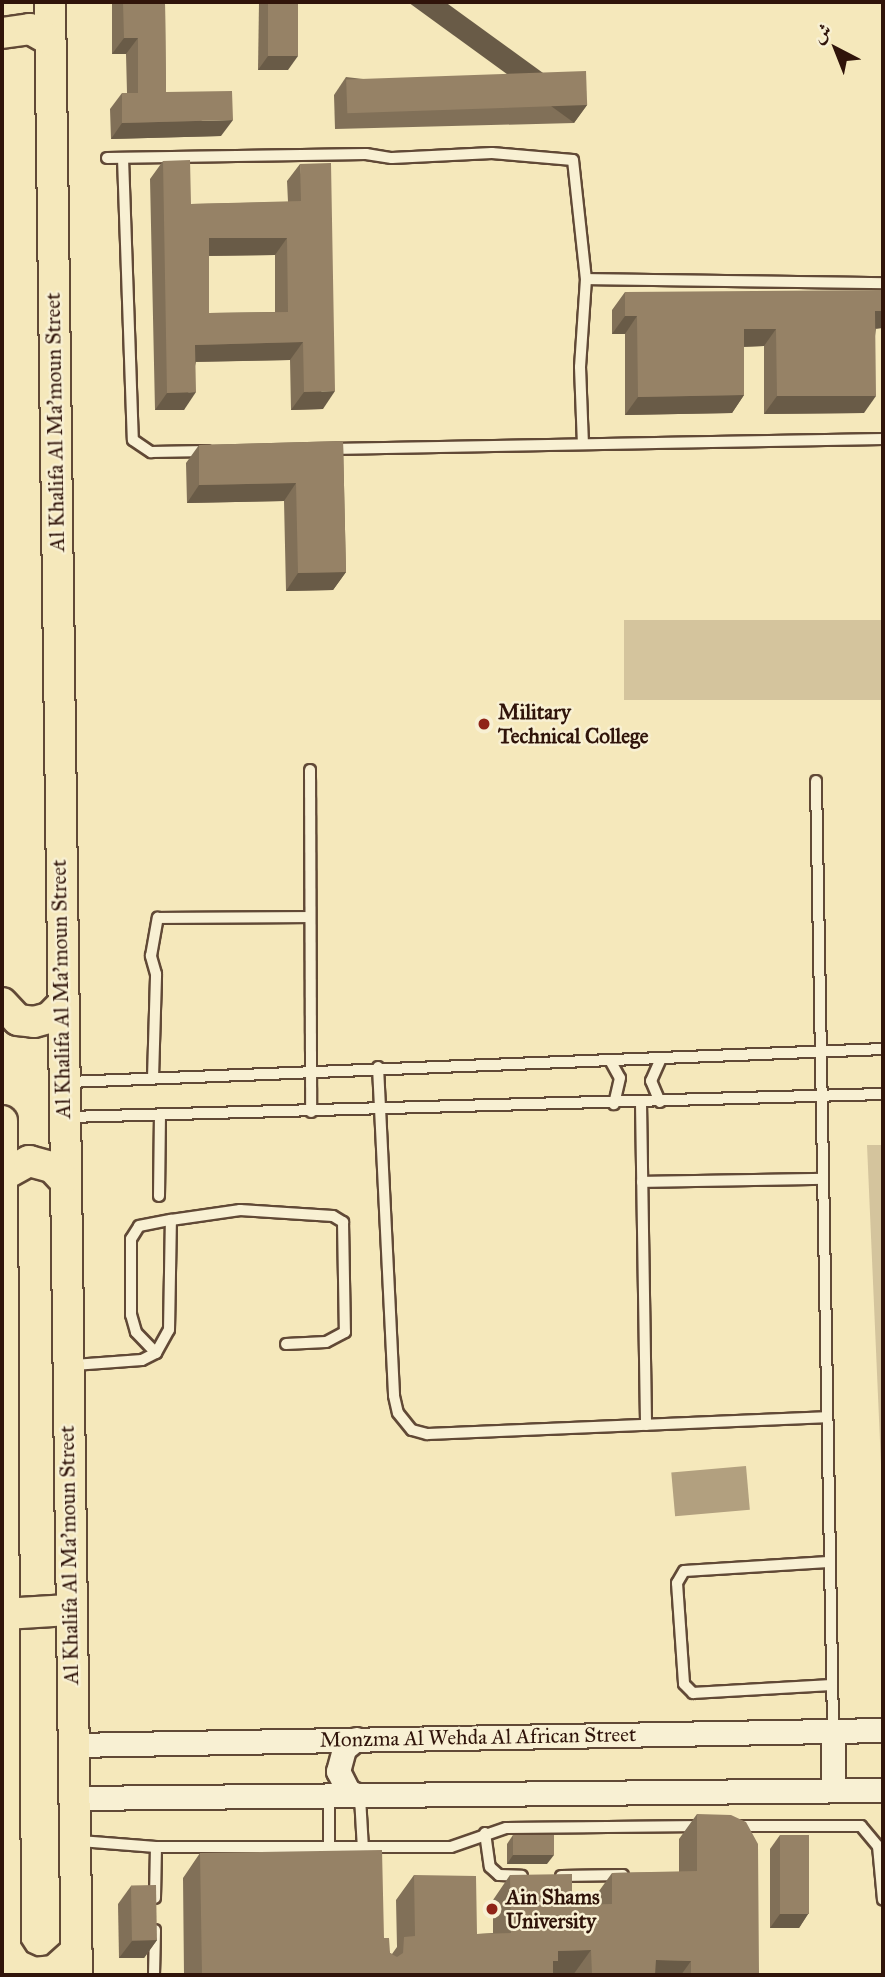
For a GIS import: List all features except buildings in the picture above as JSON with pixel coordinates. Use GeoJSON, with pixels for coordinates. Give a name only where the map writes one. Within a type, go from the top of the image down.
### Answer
{"type":"FeatureCollection","features":[{"type":"Feature","properties":{"kind":"main road","name":"Al Khalifa Al Ma'moun Street"},"geometry":{"type":"LineString","coordinates":[[50,2],[62,1118],[77,1963]]}},
{"type":"Feature","properties":{"kind":"main road"},"geometry":{"type":"LineString","coordinates":[[2,33],[30,29],[50,40]]}},
{"type":"Feature","properties":{"kind":"main road"},"geometry":{"type":"LineString","coordinates":[[2,1003],[18,1020],[34,1023],[50,1018],[61,1006]]}},
{"type":"Feature","properties":{"kind":"main road"},"geometry":{"type":"LineString","coordinates":[[2,1121],[5,1962],[44,1974],[77,1963]]}},
{"type":"Feature","properties":{"kind":"main road"},"geometry":{"type":"LineString","coordinates":[[2,1176],[29,1161],[52,1167],[63,1179]]}},
{"type":"Feature","properties":{"kind":"main road"},"geometry":{"type":"LineString","coordinates":[[4,1614],[71,1610]]}},
{"type":"Feature","properties":{"kind":"street"},"geometry":{"type":"LineString","coordinates":[[833,1730],[833,1790]]}},
{"type":"Feature","properties":{"kind":"street","name":"Monzma Al Wehda Al African Street"},"geometry":{"type":"LineString","coordinates":[[73,1745],[883,1730]]}},
{"type":"Feature","properties":{"kind":"street"},"geometry":{"type":"LineString","coordinates":[[308,1740],[319,1750],[324,1765],[318,1796]]}},
{"type":"Feature","properties":{"kind":"street"},"geometry":{"type":"LineString","coordinates":[[356,1740],[340,1756],[338,1771],[348,1791],[359,1796]]}},
{"type":"Feature","properties":{"kind":"street"},"geometry":{"type":"LineString","coordinates":[[74,1798],[883,1790]]}},
{"type":"Feature","properties":{"kind":"lane"},"geometry":{"type":"LineString","coordinates":[[107,158],[366,154],[392,158],[492,153],[573,160],[586,279],[580,367],[583,444]]}},
{"type":"Feature","properties":{"kind":"lane"},"geometry":{"type":"LineString","coordinates":[[123,158],[133,440],[151,452],[221,451]]}},
{"type":"Feature","properties":{"kind":"lane"},"geometry":{"type":"LineString","coordinates":[[586,279],[883,284]]}},
{"type":"Feature","properties":{"kind":"lane"},"geometry":{"type":"LineString","coordinates":[[318,449],[883,439]]}},
{"type":"Feature","properties":{"kind":"lane"},"geometry":{"type":"LineString","coordinates":[[310,770],[309,1070],[312,1112]]}},
{"type":"Feature","properties":{"kind":"lane"},"geometry":{"type":"LineString","coordinates":[[816,781],[833,1730]]}},
{"type":"Feature","properties":{"kind":"lane"},"geometry":{"type":"LineString","coordinates":[[153,1078],[156,974],[152,956],[158,918],[310,918]]}},
{"type":"Feature","properties":{"kind":"lane"},"geometry":{"type":"LineString","coordinates":[[62,1083],[309,1070],[611,1062],[883,1049]]}},
{"type":"Feature","properties":{"kind":"lane"},"geometry":{"type":"LineString","coordinates":[[660,1102],[651,1081],[661,1059]]}},
{"type":"Feature","properties":{"kind":"lane"},"geometry":{"type":"LineString","coordinates":[[611,1062],[620,1078],[614,1104]]}},
{"type":"Feature","properties":{"kind":"lane"},"geometry":{"type":"LineString","coordinates":[[378,1068],[394,1396],[404,1423],[427,1434],[826,1417]]}},
{"type":"Feature","properties":{"kind":"lane"},"geometry":{"type":"LineString","coordinates":[[62,1118],[614,1104],[883,1094]]}},
{"type":"Feature","properties":{"kind":"lane"},"geometry":{"type":"LineString","coordinates":[[641,1102],[646,1425]]}},
{"type":"Feature","properties":{"kind":"lane"},"geometry":{"type":"LineString","coordinates":[[159,1196],[160,1117]]}},
{"type":"Feature","properties":{"kind":"lane"},"geometry":{"type":"LineString","coordinates":[[642,1182],[822,1179]]}},
{"type":"Feature","properties":{"kind":"lane"},"geometry":{"type":"LineString","coordinates":[[156,1353],[136,1332],[131,1315],[131,1240],[139,1226],[240,1210],[333,1216],[343,1222],[345,1332],[326,1342],[286,1344]]}},
{"type":"Feature","properties":{"kind":"lane"},"geometry":{"type":"LineString","coordinates":[[66,1366],[142,1360],[156,1353],[169,1330],[171,1220]]}},
{"type":"Feature","properties":{"kind":"lane"},"geometry":{"type":"LineString","coordinates":[[828,1562],[684,1571],[677,1583],[684,1684],[693,1693],[831,1685]]}},
{"type":"Feature","properties":{"kind":"lane"},"geometry":{"type":"LineString","coordinates":[[318,1796],[329,1849]]}},
{"type":"Feature","properties":{"kind":"lane"},"geometry":{"type":"LineString","coordinates":[[359,1796],[363,1849]]}},
{"type":"Feature","properties":{"kind":"lane"},"geometry":{"type":"LineString","coordinates":[[750,1825],[750,1839]]}},
{"type":"Feature","properties":{"kind":"lane"},"geometry":{"type":"LineString","coordinates":[[74,1841],[156,1847],[455,1847],[485,1833],[506,1828],[709,1826]]}},
{"type":"Feature","properties":{"kind":"lane"},"geometry":{"type":"LineString","coordinates":[[723,1826],[860,1826],[878,1846],[883,1900]]}},
{"type":"Feature","properties":{"kind":"lane"},"geometry":{"type":"LineString","coordinates":[[485,1833],[488,1862],[494,1872],[531,1876]]}},
{"type":"Feature","properties":{"kind":"lane"},"geometry":{"type":"LineString","coordinates":[[154,1975],[156,1847]]}},
{"type":"Feature","properties":{"kind":"lane"},"geometry":{"type":"LineString","coordinates":[[378,1848],[378,1861]]}},
{"type":"Feature","properties":{"kind":"lane"},"geometry":{"type":"LineString","coordinates":[[545,1876],[637,1874]]}},
{"type":"Feature","properties":{"kind":"shaded area"},"geometry":{"type":"Polygon","coordinates":[[[624,620],[883,620],[883,700],[624,700],[624,620]]]}},
{"type":"Feature","properties":{"kind":"shaded area"},"geometry":{"type":"Polygon","coordinates":[[[867,1145],[883,1145],[883,1510],[867,1145]]]}},
{"type":"Feature","properties":{"kind":"shaded area"},"geometry":{"type":"Polygon","coordinates":[[[746,1466],[750,1510],[675,1516],[671,1473],[746,1466]]]}},
{"type":"Feature","properties":{"kind":"place","name":"Military Technical College"},"geometry":{"type":"Point","coordinates":[484,724]}},
{"type":"Feature","properties":{"kind":"place","name":"Ain Shams University"},"geometry":{"type":"Point","coordinates":[492,1909]}}]}
